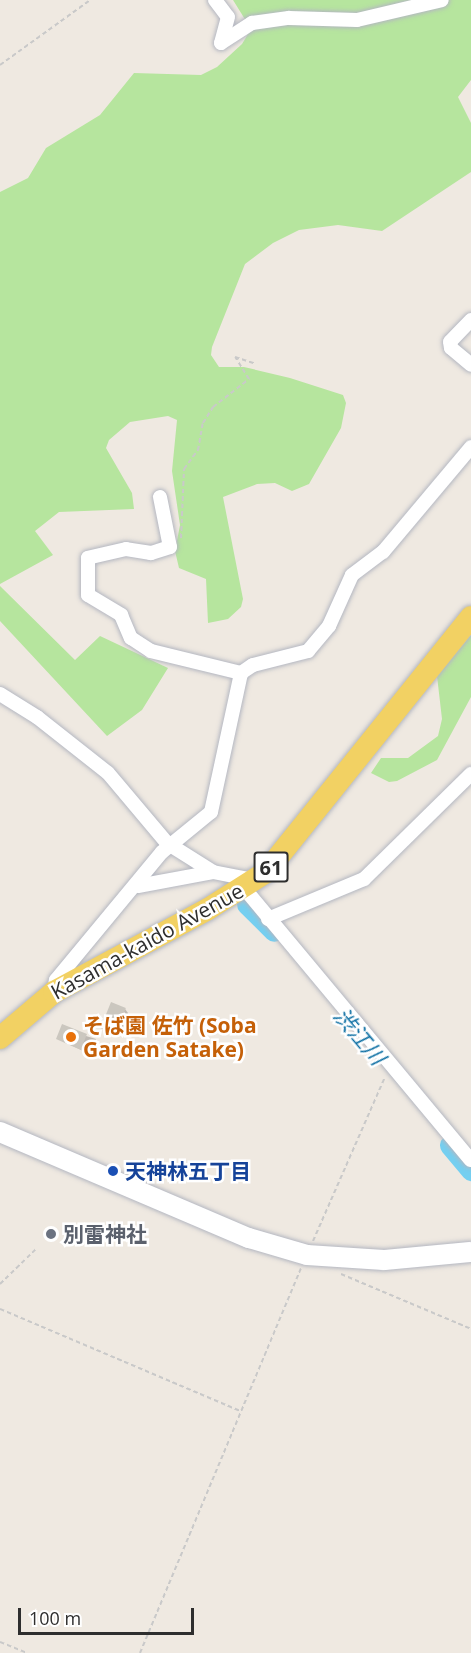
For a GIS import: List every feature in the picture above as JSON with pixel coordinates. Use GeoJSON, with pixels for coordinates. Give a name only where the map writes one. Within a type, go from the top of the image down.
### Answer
{"type":"FeatureCollection","features":[{"type":"Feature","properties":{"kind":"main road","name":"Kasama-kaido Avenue"},"geometry":{"type":"LineString","coordinates":[[0,1038],[54,992],[250,884],[299,836],[471,617]]}},
{"type":"Feature","properties":{"kind":"street"},"geometry":{"type":"LineString","coordinates":[[215,0],[228,17],[221,44],[252,23],[289,18],[357,20],[441,0]]}},
{"type":"Feature","properties":{"kind":"street"},"geometry":{"type":"LineString","coordinates":[[471,320],[450,342],[450,348],[471,365]]}},
{"type":"Feature","properties":{"kind":"street"},"geometry":{"type":"LineString","coordinates":[[160,497],[172,545],[160,552],[132,548],[88,558],[88,595],[121,615],[131,638],[151,651],[240,673],[253,665],[308,651],[329,626],[352,575],[383,552],[471,447]]}},
{"type":"Feature","properties":{"kind":"street"},"geometry":{"type":"LineString","coordinates":[[54,992],[56,980],[138,886],[162,852],[212,812],[240,673]]}},
{"type":"Feature","properties":{"kind":"street"},"geometry":{"type":"LineString","coordinates":[[0,694],[37,717],[108,773],[150,825],[172,846],[213,872],[250,884],[268,919],[471,1160]]}},
{"type":"Feature","properties":{"kind":"street"},"geometry":{"type":"LineString","coordinates":[[268,919],[357,884],[471,774]]}},
{"type":"Feature","properties":{"kind":"street"},"geometry":{"type":"LineString","coordinates":[[138,886],[213,872]]}},
{"type":"Feature","properties":{"kind":"street"},"geometry":{"type":"LineString","coordinates":[[0,1132],[249,1238],[307,1255],[384,1260],[471,1252]]}},
{"type":"Feature","properties":{"kind":"path"},"geometry":{"type":"LineString","coordinates":[[0,65],[90,0]]}},
{"type":"Feature","properties":{"kind":"path"},"geometry":{"type":"LineString","coordinates":[[172,545],[183,532],[184,469],[198,450],[203,423],[213,407],[249,379],[235,357],[254,363]]}},
{"type":"Feature","properties":{"kind":"path"},"geometry":{"type":"LineString","coordinates":[[140,1653],[240,1411],[384,1079]]}},
{"type":"Feature","properties":{"kind":"path"},"geometry":{"type":"LineString","coordinates":[[0,1284],[36,1249]]}},
{"type":"Feature","properties":{"kind":"path"},"geometry":{"type":"LineString","coordinates":[[333,1258],[333,1266],[341,1274],[470,1328]]}},
{"type":"Feature","properties":{"kind":"path"},"geometry":{"type":"LineString","coordinates":[[0,1309],[240,1411]]}},
{"type":"Feature","properties":{"kind":"path"},"geometry":{"type":"LineString","coordinates":[[0,1642],[27,1653]]}},
{"type":"Feature","properties":{"kind":"green space"},"geometry":{"type":"Polygon","coordinates":[[[233,0],[471,0],[471,80],[458,97],[471,123],[471,172],[382,231],[338,225],[299,230],[273,243],[245,264],[212,347],[211,355],[219,367],[244,367],[290,378],[343,395],[346,403],[341,428],[309,484],[292,491],[275,483],[257,484],[223,497],[243,599],[241,607],[228,619],[208,623],[206,579],[179,568],[175,551],[180,525],[172,471],[177,420],[168,416],[130,422],[109,440],[106,448],[132,493],[134,509],[59,512],[35,531],[53,555],[0,584],[0,192],[28,178],[46,148],[100,115],[134,73],[201,75],[217,67],[242,44],[251,29],[233,0]]]}},
{"type":"Feature","properties":{"kind":"green space"},"geometry":{"type":"Polygon","coordinates":[[[0,586],[75,660],[100,636],[168,668],[142,710],[107,736],[0,621],[0,586]]]}},
{"type":"Feature","properties":{"kind":"green space"},"geometry":{"type":"Polygon","coordinates":[[[471,635],[471,697],[437,760],[397,781],[389,782],[371,773],[381,758],[408,758],[438,736],[442,719],[437,676],[471,635]]]}},
{"type":"Feature","properties":{"kind":"building"},"geometry":{"type":"Polygon","coordinates":[[[111,1002],[126,1008],[115,1034],[101,1028],[111,1002]]]}},
{"type":"Feature","properties":{"kind":"building","name":"そば園 佐竹 (Soba Garden Satake)"},"geometry":{"type":"Polygon","coordinates":[[[62,1024],[87,1034],[83,1044],[93,1047],[90,1054],[56,1039],[62,1024]]]}},
{"type":"Feature","properties":{"kind":"waterway","name":"渋江川"},"geometry":{"type":"LineString","coordinates":[[247,904],[274,931]]}},
{"type":"Feature","properties":{"kind":"waterway","name":"渋江川"},"geometry":{"type":"LineString","coordinates":[[450,1145],[471,1170]]}},
{"type":"Feature","properties":{"kind":"place","name":"そば園 佐竹 (Soba Garden Satake)"},"geometry":{"type":"Point","coordinates":[71,1037]}},
{"type":"Feature","properties":{"kind":"place","name":"天神林五丁目"},"geometry":{"type":"Point","coordinates":[113,1171]}},
{"type":"Feature","properties":{"kind":"place","name":"別雷神社"},"geometry":{"type":"Point","coordinates":[51,1234]}}]}
